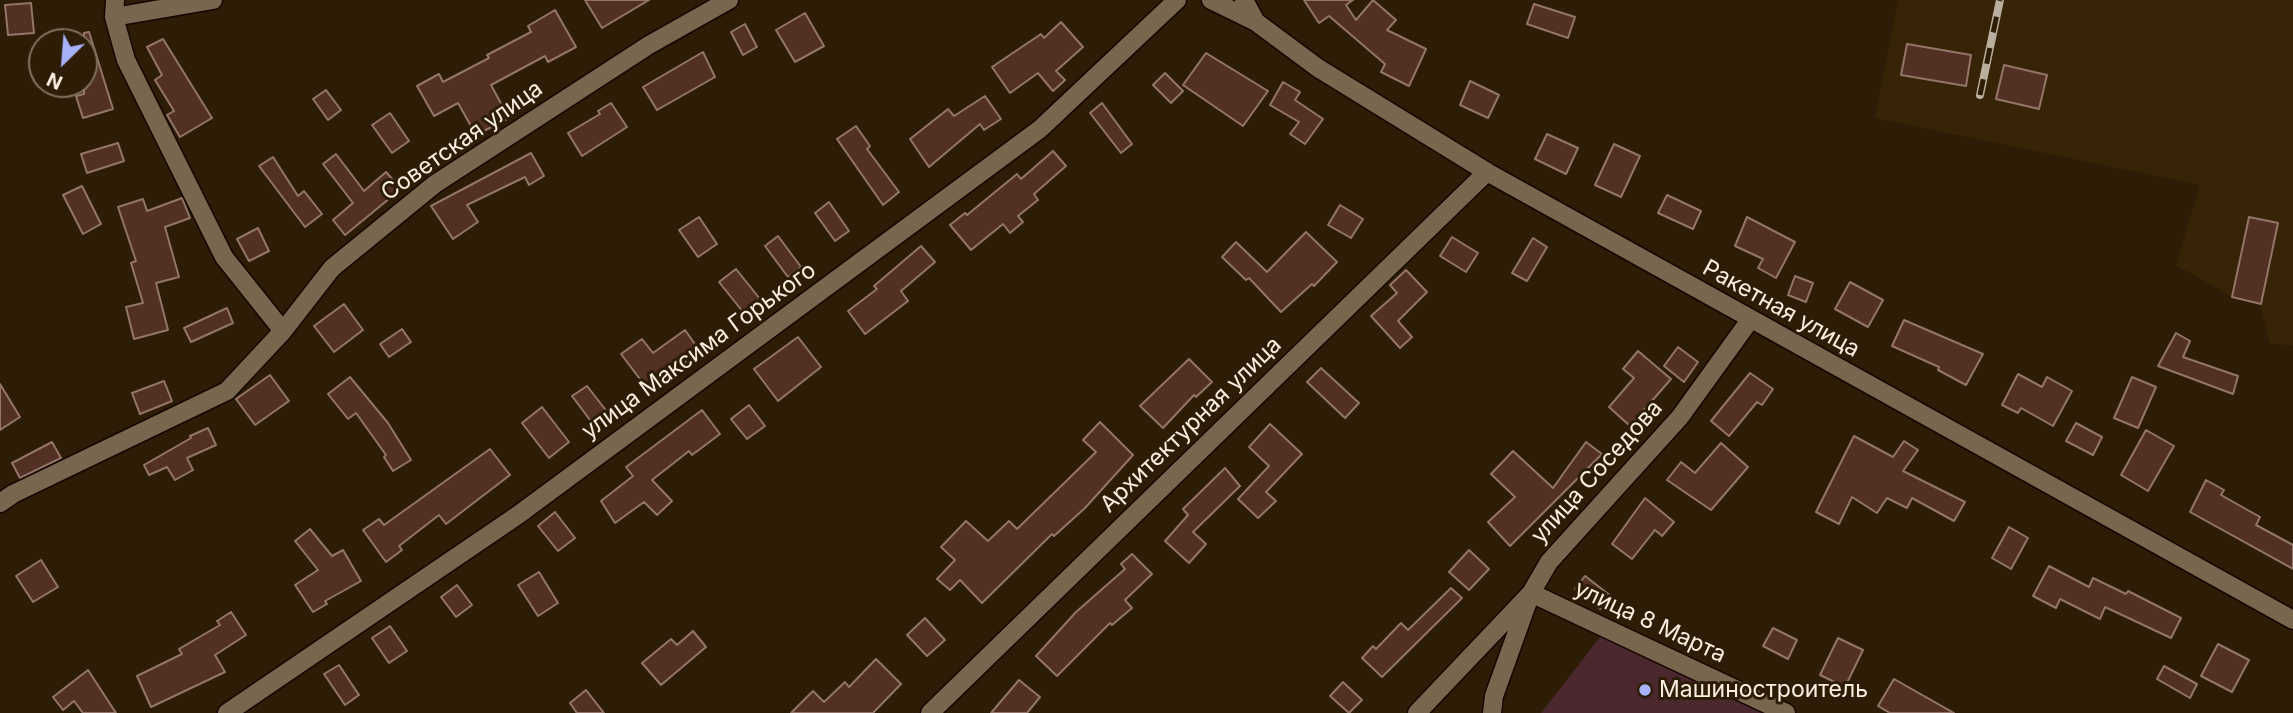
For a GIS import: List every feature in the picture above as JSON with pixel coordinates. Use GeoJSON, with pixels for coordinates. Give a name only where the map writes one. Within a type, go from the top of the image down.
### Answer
{"type":"FeatureCollection","features":[{"type":"Feature","properties":{"kind":"street"},"geometry":{"type":"LineString","coordinates":[[213,0],[114,8],[126,60],[223,257],[283,331]]}},
{"type":"Feature","properties":{"kind":"street","name":"Советская улица"},"geometry":{"type":"LineString","coordinates":[[0,503],[13,494],[228,391],[283,331],[332,268],[435,184],[649,45],[729,0]]}},
{"type":"Feature","properties":{"kind":"street","name":"улица Максима Горького"},"geometry":{"type":"LineString","coordinates":[[227,713],[518,515],[1040,129],[1177,0]]}},
{"type":"Feature","properties":{"kind":"street","name":"Ракетная улица"},"geometry":{"type":"LineString","coordinates":[[1211,0],[1256,22],[1318,68],[1487,172],[2293,620]]}},
{"type":"Feature","properties":{"kind":"street","name":"Ракетная улица"},"geometry":{"type":"LineString","coordinates":[[1244,0],[1256,22]]}},
{"type":"Feature","properties":{"kind":"street","name":"Архитектурная улица"},"geometry":{"type":"LineString","coordinates":[[930,713],[1487,172]]}},
{"type":"Feature","properties":{"kind":"street","name":"улица Соседова"},"geometry":{"type":"LineString","coordinates":[[1417,713],[1531,593],[1549,562],[1680,417],[1750,320]]}},
{"type":"Feature","properties":{"kind":"street"},"geometry":{"type":"LineString","coordinates":[[1492,713],[1494,695],[1531,593]]}},
{"type":"Feature","properties":{"kind":"street","name":"улица 8 Марта"},"geometry":{"type":"LineString","coordinates":[[1531,593],[1786,713]]}},
{"type":"Feature","properties":{"kind":"shaded area"},"geometry":{"type":"Polygon","coordinates":[[[1898,0],[2293,0],[2293,346],[2270,343],[2260,304],[2232,297],[2176,265],[2200,185],[1875,118],[1898,0]]]}},
{"type":"Feature","properties":{"kind":"shaded area","name":"Машиностроитель"},"geometry":{"type":"Polygon","coordinates":[[[1601,636],[1664,667],[1681,664],[1777,713],[1541,713],[1601,636]]]}},
{"type":"Feature","properties":{"kind":"building"},"geometry":{"type":"Polygon","coordinates":[[[585,0],[649,0],[602,28],[585,0]]]}},
{"type":"Feature","properties":{"kind":"building"},"geometry":{"type":"Polygon","coordinates":[[[1304,0],[1353,0],[1346,5],[1356,20],[1373,0],[1396,20],[1387,30],[1426,49],[1409,86],[1381,72],[1385,64],[1329,16],[1319,23],[1304,0]]]}},
{"type":"Feature","properties":{"kind":"building"},"geometry":{"type":"Polygon","coordinates":[[[31,3],[34,28],[28,28],[28,33],[8,35],[5,5],[31,3]]]}},
{"type":"Feature","properties":{"kind":"building"},"geometry":{"type":"Polygon","coordinates":[[[1534,4],[1575,17],[1568,38],[1527,24],[1534,4]]]}},
{"type":"Feature","properties":{"kind":"building"},"geometry":{"type":"Polygon","coordinates":[[[555,10],[576,47],[548,62],[545,56],[491,85],[509,118],[476,135],[458,103],[434,116],[417,86],[439,74],[443,82],[489,58],[487,55],[531,32],[528,26],[555,10]]]}},
{"type":"Feature","properties":{"kind":"building"},"geometry":{"type":"Polygon","coordinates":[[[805,13],[824,46],[795,62],[776,30],[805,13]]]}},
{"type":"Feature","properties":{"kind":"building"},"geometry":{"type":"Polygon","coordinates":[[[1061,22],[1083,47],[1056,71],[1065,80],[1053,91],[1038,73],[1010,93],[992,67],[1041,34],[1044,38],[1061,22]]]}},
{"type":"Feature","properties":{"kind":"building"},"geometry":{"type":"Polygon","coordinates":[[[745,24],[757,47],[743,55],[731,32],[745,24]]]}},
{"type":"Feature","properties":{"kind":"building"},"geometry":{"type":"Polygon","coordinates":[[[163,39],[212,118],[180,137],[167,115],[174,111],[155,80],[162,75],[147,47],[163,39]]]}},
{"type":"Feature","properties":{"kind":"building"},"geometry":{"type":"Polygon","coordinates":[[[1907,44],[1971,55],[1966,86],[1901,75],[1907,44]]]}},
{"type":"Feature","properties":{"kind":"building"},"geometry":{"type":"Polygon","coordinates":[[[703,52],[715,77],[657,110],[643,87],[703,52]]]}},
{"type":"Feature","properties":{"kind":"building"},"geometry":{"type":"Polygon","coordinates":[[[1206,53],[1268,91],[1243,126],[1183,85],[1206,53]]]}},
{"type":"Feature","properties":{"kind":"building"},"geometry":{"type":"Polygon","coordinates":[[[98,61],[113,109],[83,118],[77,98],[98,98],[98,61]]]}},
{"type":"Feature","properties":{"kind":"building"},"geometry":{"type":"Polygon","coordinates":[[[2004,65],[2047,75],[2039,109],[1996,99],[2004,65]]]}},
{"type":"Feature","properties":{"kind":"building"},"geometry":{"type":"Polygon","coordinates":[[[1165,73],[1183,91],[1171,103],[1153,85],[1165,73]]]}},
{"type":"Feature","properties":{"kind":"building"},"geometry":{"type":"Polygon","coordinates":[[[1470,81],[1499,95],[1488,118],[1460,105],[1470,81]]]}},
{"type":"Feature","properties":{"kind":"building"},"geometry":{"type":"Polygon","coordinates":[[[1283,82],[1300,92],[1295,100],[1323,119],[1305,144],[1290,134],[1299,122],[1270,105],[1283,82]]]}},
{"type":"Feature","properties":{"kind":"building"},"geometry":{"type":"Polygon","coordinates":[[[326,90],[341,110],[328,120],[313,99],[326,90]]]}},
{"type":"Feature","properties":{"kind":"building"},"geometry":{"type":"Polygon","coordinates":[[[985,96],[1001,119],[984,130],[980,124],[929,167],[910,139],[948,109],[954,116],[985,96]]]}},
{"type":"Feature","properties":{"kind":"building"},"geometry":{"type":"Polygon","coordinates":[[[611,103],[627,127],[582,156],[568,133],[600,114],[598,111],[611,103]]]}},
{"type":"Feature","properties":{"kind":"building"},"geometry":{"type":"Polygon","coordinates":[[[1102,103],[1132,144],[1121,153],[1090,113],[1102,103]]]}},
{"type":"Feature","properties":{"kind":"building"},"geometry":{"type":"Polygon","coordinates":[[[390,113],[409,141],[392,153],[372,125],[390,113]]]}},
{"type":"Feature","properties":{"kind":"building"},"geometry":{"type":"Polygon","coordinates":[[[856,126],[870,146],[867,149],[899,192],[883,205],[837,139],[856,126]]]}},
{"type":"Feature","properties":{"kind":"building"},"geometry":{"type":"Polygon","coordinates":[[[1547,134],[1578,148],[1566,174],[1535,159],[1547,134]]]}},
{"type":"Feature","properties":{"kind":"building"},"geometry":{"type":"Polygon","coordinates":[[[118,143],[124,161],[87,173],[81,154],[118,143]]]}},
{"type":"Feature","properties":{"kind":"building"},"geometry":{"type":"Polygon","coordinates":[[[1614,144],[1640,156],[1621,197],[1595,185],[1614,144]]]}},
{"type":"Feature","properties":{"kind":"building"},"geometry":{"type":"Polygon","coordinates":[[[1053,151],[1066,166],[1034,194],[1038,200],[1018,216],[1023,222],[1010,233],[1003,224],[971,250],[950,225],[965,213],[967,215],[1017,174],[1021,179],[1053,151]]]}},
{"type":"Feature","properties":{"kind":"building"},"geometry":{"type":"Polygon","coordinates":[[[531,153],[544,176],[529,185],[525,177],[467,205],[478,222],[453,239],[431,206],[531,153]]]}},
{"type":"Feature","properties":{"kind":"building"},"geometry":{"type":"Polygon","coordinates":[[[336,154],[364,191],[386,172],[401,189],[345,235],[333,220],[353,203],[323,164],[336,154]]]}},
{"type":"Feature","properties":{"kind":"building"},"geometry":{"type":"Polygon","coordinates":[[[273,157],[298,196],[304,191],[322,214],[305,227],[259,166],[273,157]]]}},
{"type":"Feature","properties":{"kind":"building"},"geometry":{"type":"Polygon","coordinates":[[[82,186],[101,224],[83,234],[63,195],[82,186]]]}},
{"type":"Feature","properties":{"kind":"building"},"geometry":{"type":"Polygon","coordinates":[[[1667,195],[1701,211],[1693,229],[1658,213],[1667,195]]]}},
{"type":"Feature","properties":{"kind":"building"},"geometry":{"type":"Polygon","coordinates":[[[182,198],[190,218],[165,227],[179,277],[156,283],[168,330],[134,339],[126,307],[143,303],[131,263],[136,261],[118,207],[143,199],[147,211],[182,198]]]}},
{"type":"Feature","properties":{"kind":"building"},"geometry":{"type":"Polygon","coordinates":[[[829,202],[849,231],[835,241],[815,213],[829,202]]]}},
{"type":"Feature","properties":{"kind":"building"},"geometry":{"type":"Polygon","coordinates":[[[1340,205],[1363,219],[1351,238],[1328,225],[1340,205]]]}},
{"type":"Feature","properties":{"kind":"building"},"geometry":{"type":"Polygon","coordinates":[[[699,217],[717,244],[698,257],[679,230],[699,217]]]}},
{"type":"Feature","properties":{"kind":"building"},"geometry":{"type":"Polygon","coordinates":[[[1747,217],[1795,242],[1776,278],[1758,268],[1763,259],[1735,246],[1747,217]]]}},
{"type":"Feature","properties":{"kind":"building"},"geometry":{"type":"Polygon","coordinates":[[[2249,217],[2278,223],[2261,304],[2232,297],[2249,217]]]}},
{"type":"Feature","properties":{"kind":"building"},"geometry":{"type":"Polygon","coordinates":[[[258,228],[269,251],[249,261],[237,239],[258,228]]]}},
{"type":"Feature","properties":{"kind":"building"},"geometry":{"type":"Polygon","coordinates":[[[1306,232],[1337,262],[1314,286],[1312,284],[1281,312],[1249,278],[1246,280],[1222,257],[1236,242],[1267,272],[1306,232]]]}},
{"type":"Feature","properties":{"kind":"building"},"geometry":{"type":"Polygon","coordinates":[[[778,236],[801,267],[788,277],[765,246],[778,236]]]}},
{"type":"Feature","properties":{"kind":"building"},"geometry":{"type":"Polygon","coordinates":[[[1452,237],[1478,253],[1466,272],[1440,256],[1452,237]]]}},
{"type":"Feature","properties":{"kind":"building"},"geometry":{"type":"Polygon","coordinates":[[[1533,238],[1547,247],[1527,281],[1512,273],[1533,238]]]}},
{"type":"Feature","properties":{"kind":"building"},"geometry":{"type":"Polygon","coordinates":[[[921,246],[935,262],[901,291],[908,301],[865,334],[848,311],[877,289],[874,286],[921,246]]]}},
{"type":"Feature","properties":{"kind":"building"},"geometry":{"type":"Polygon","coordinates":[[[736,269],[760,299],[743,312],[719,282],[736,269]]]}},
{"type":"Feature","properties":{"kind":"building"},"geometry":{"type":"Polygon","coordinates":[[[1406,270],[1427,292],[1398,321],[1412,337],[1400,348],[1371,316],[1397,293],[1390,285],[1406,270]]]}},
{"type":"Feature","properties":{"kind":"building"},"geometry":{"type":"Polygon","coordinates":[[[1795,276],[1813,283],[1806,302],[1788,295],[1795,276]]]}},
{"type":"Feature","properties":{"kind":"building"},"geometry":{"type":"Polygon","coordinates":[[[1850,282],[1883,300],[1868,327],[1835,309],[1850,282]]]}},
{"type":"Feature","properties":{"kind":"building"},"geometry":{"type":"Polygon","coordinates":[[[344,304],[363,330],[334,352],[314,326],[344,304]]]}},
{"type":"Feature","properties":{"kind":"building"},"geometry":{"type":"Polygon","coordinates":[[[227,308],[233,323],[191,342],[184,328],[227,308]]]}},
{"type":"Feature","properties":{"kind":"building"},"geometry":{"type":"Polygon","coordinates":[[[1904,320],[1983,354],[1966,385],[1938,370],[1939,367],[1892,346],[1904,320]]]}},
{"type":"Feature","properties":{"kind":"building"},"geometry":{"type":"Polygon","coordinates":[[[402,329],[411,342],[389,357],[380,344],[402,329]]]}},
{"type":"Feature","properties":{"kind":"building"},"geometry":{"type":"Polygon","coordinates":[[[685,330],[700,351],[679,367],[676,363],[646,387],[621,354],[642,339],[653,353],[685,330]]]}},
{"type":"Feature","properties":{"kind":"building"},"geometry":{"type":"Polygon","coordinates":[[[2176,333],[2190,341],[2183,357],[2238,376],[2233,394],[2158,366],[2176,333]]]}},
{"type":"Feature","properties":{"kind":"building"},"geometry":{"type":"Polygon","coordinates":[[[798,337],[821,367],[778,401],[754,369],[798,337]]]}},
{"type":"Feature","properties":{"kind":"building"},"geometry":{"type":"Polygon","coordinates":[[[1678,347],[1698,362],[1684,382],[1664,366],[1678,347]]]}},
{"type":"Feature","properties":{"kind":"building"},"geometry":{"type":"Polygon","coordinates":[[[1638,351],[1671,379],[1630,426],[1609,407],[1634,378],[1623,369],[1638,351]]]}},
{"type":"Feature","properties":{"kind":"building"},"geometry":{"type":"Polygon","coordinates":[[[1189,359],[1212,382],[1196,397],[1194,395],[1163,428],[1140,406],[1189,359]]]}},
{"type":"Feature","properties":{"kind":"building"},"geometry":{"type":"Polygon","coordinates":[[[1321,368],[1359,403],[1345,418],[1307,382],[1321,368]]]}},
{"type":"Feature","properties":{"kind":"building"},"geometry":{"type":"Polygon","coordinates":[[[1750,373],[1773,389],[1762,405],[1757,402],[1729,436],[1711,421],[1750,373]]]}},
{"type":"Feature","properties":{"kind":"building"},"geometry":{"type":"Polygon","coordinates":[[[2018,374],[2042,387],[2047,377],[2072,391],[2053,426],[2021,408],[2018,413],[2002,405],[2018,374]]]}},
{"type":"Feature","properties":{"kind":"building"},"geometry":{"type":"Polygon","coordinates":[[[270,375],[289,401],[255,425],[236,399],[270,375]]]}},
{"type":"Feature","properties":{"kind":"building"},"geometry":{"type":"Polygon","coordinates":[[[350,377],[388,423],[411,460],[393,471],[384,457],[386,455],[356,413],[348,419],[328,394],[350,377]]]}},
{"type":"Feature","properties":{"kind":"building"},"geometry":{"type":"Polygon","coordinates":[[[2132,377],[2156,387],[2138,428],[2114,418],[2132,377]]]}},
{"type":"Feature","properties":{"kind":"building"},"geometry":{"type":"Polygon","coordinates":[[[164,381],[172,401],[140,414],[132,393],[164,381]]]}},
{"type":"Feature","properties":{"kind":"building"},"geometry":{"type":"Polygon","coordinates":[[[0,384],[20,417],[0,430],[0,384]]]}},
{"type":"Feature","properties":{"kind":"building"},"geometry":{"type":"Polygon","coordinates":[[[587,386],[608,413],[593,424],[572,396],[587,386]]]}},
{"type":"Feature","properties":{"kind":"building"},"geometry":{"type":"Polygon","coordinates":[[[749,405],[765,426],[747,439],[731,419],[749,405]]]}},
{"type":"Feature","properties":{"kind":"building"},"geometry":{"type":"Polygon","coordinates":[[[542,407],[569,442],[549,458],[522,423],[542,407]]]}},
{"type":"Feature","properties":{"kind":"building"},"geometry":{"type":"Polygon","coordinates":[[[702,410],[720,434],[692,455],[689,451],[652,480],[672,501],[657,515],[644,502],[615,523],[601,501],[633,476],[626,467],[702,410]]]}},
{"type":"Feature","properties":{"kind":"building"},"geometry":{"type":"Polygon","coordinates":[[[1100,422],[1133,455],[1085,508],[1054,536],[1052,534],[982,603],[960,580],[950,590],[937,579],[955,560],[941,547],[966,521],[988,541],[1009,521],[1017,529],[1096,452],[1083,440],[1100,422]]]}},
{"type":"Feature","properties":{"kind":"building"},"geometry":{"type":"Polygon","coordinates":[[[2076,423],[2102,437],[2093,455],[2066,441],[2076,423]]]}},
{"type":"Feature","properties":{"kind":"building"},"geometry":{"type":"Polygon","coordinates":[[[1270,424],[1302,454],[1266,492],[1276,501],[1258,518],[1238,499],[1269,466],[1249,447],[1270,424]]]}},
{"type":"Feature","properties":{"kind":"building"},"geometry":{"type":"Polygon","coordinates":[[[208,428],[216,445],[187,458],[193,470],[175,480],[167,467],[149,475],[144,465],[208,428]]]}},
{"type":"Feature","properties":{"kind":"building"},"geometry":{"type":"Polygon","coordinates":[[[2146,430],[2174,446],[2148,491],[2121,475],[2146,430]]]}},
{"type":"Feature","properties":{"kind":"building"},"geometry":{"type":"Polygon","coordinates":[[[1854,436],[1893,457],[1904,441],[1918,450],[1903,471],[1965,502],[1954,521],[1912,498],[1907,508],[1887,498],[1877,513],[1852,497],[1839,524],[1816,512],[1854,436]]]}},
{"type":"Feature","properties":{"kind":"building"},"geometry":{"type":"Polygon","coordinates":[[[52,442],[61,458],[20,478],[12,463],[52,442]]]}},
{"type":"Feature","properties":{"kind":"building"},"geometry":{"type":"Polygon","coordinates":[[[1586,442],[1602,454],[1510,546],[1488,522],[1515,497],[1491,474],[1513,451],[1553,488],[1586,442]]]}},
{"type":"Feature","properties":{"kind":"building"},"geometry":{"type":"Polygon","coordinates":[[[1721,443],[1748,467],[1711,510],[1667,480],[1681,462],[1695,473],[1721,443]]]}},
{"type":"Feature","properties":{"kind":"building"},"geometry":{"type":"Polygon","coordinates":[[[490,449],[510,475],[446,524],[439,515],[399,546],[402,550],[386,562],[363,530],[379,519],[384,525],[490,449]]]}},
{"type":"Feature","properties":{"kind":"building"},"geometry":{"type":"Polygon","coordinates":[[[1225,468],[1240,486],[1193,532],[1206,544],[1189,563],[1165,541],[1188,515],[1183,509],[1225,468]]]}},
{"type":"Feature","properties":{"kind":"building"},"geometry":{"type":"Polygon","coordinates":[[[2206,480],[2224,490],[2221,495],[2260,517],[2256,525],[2293,545],[2293,569],[2190,512],[2206,480]]]}},
{"type":"Feature","properties":{"kind":"building"},"geometry":{"type":"Polygon","coordinates":[[[1645,498],[1674,522],[1662,536],[1655,530],[1632,559],[1612,544],[1645,498]]]}},
{"type":"Feature","properties":{"kind":"building"},"geometry":{"type":"Polygon","coordinates":[[[555,512],[575,538],[558,551],[538,526],[555,512]]]}},
{"type":"Feature","properties":{"kind":"building"},"geometry":{"type":"Polygon","coordinates":[[[2009,527],[2028,538],[2011,569],[1992,558],[2009,527]]]}},
{"type":"Feature","properties":{"kind":"building"},"geometry":{"type":"Polygon","coordinates":[[[310,529],[332,556],[343,550],[361,581],[325,601],[327,604],[313,612],[295,585],[318,570],[295,541],[310,529]]]}},
{"type":"Feature","properties":{"kind":"building"},"geometry":{"type":"Polygon","coordinates":[[[1469,550],[1489,569],[1469,590],[1449,572],[1469,550]]]}},
{"type":"Feature","properties":{"kind":"building"},"geometry":{"type":"Polygon","coordinates":[[[1132,554],[1152,574],[1125,600],[1132,608],[1112,625],[1110,623],[1057,676],[1036,656],[1076,612],[1125,569],[1121,564],[1132,554]]]}},
{"type":"Feature","properties":{"kind":"building"},"geometry":{"type":"Polygon","coordinates":[[[41,560],[58,587],[33,602],[16,576],[41,560]]]}},
{"type":"Feature","properties":{"kind":"building"},"geometry":{"type":"Polygon","coordinates":[[[2049,566],[2089,587],[2093,578],[2126,594],[2128,591],[2181,618],[2171,638],[2105,607],[2100,619],[2060,599],[2056,608],[2033,596],[2049,566]]]}},
{"type":"Feature","properties":{"kind":"building"},"geometry":{"type":"Polygon","coordinates":[[[539,572],[558,603],[538,616],[518,585],[539,572]]]}},
{"type":"Feature","properties":{"kind":"building"},"geometry":{"type":"Polygon","coordinates":[[[1585,576],[1611,596],[1600,609],[1575,589],[1585,576]]]}},
{"type":"Feature","properties":{"kind":"building"},"geometry":{"type":"Polygon","coordinates":[[[457,585],[472,605],[456,617],[441,597],[457,585]]]}},
{"type":"Feature","properties":{"kind":"building"},"geometry":{"type":"Polygon","coordinates":[[[1451,588],[1462,598],[1382,677],[1362,658],[1373,646],[1376,649],[1401,623],[1408,630],[1451,588]]]}},
{"type":"Feature","properties":{"kind":"building"},"geometry":{"type":"Polygon","coordinates":[[[231,612],[246,635],[215,655],[225,672],[151,707],[137,676],[182,654],[179,649],[220,625],[217,621],[231,612]]]}},
{"type":"Feature","properties":{"kind":"building"},"geometry":{"type":"Polygon","coordinates":[[[925,618],[945,640],[927,656],[907,635],[925,618]]]}},
{"type":"Feature","properties":{"kind":"building"},"geometry":{"type":"Polygon","coordinates":[[[390,626],[407,651],[389,663],[372,638],[390,626]]]}},
{"type":"Feature","properties":{"kind":"building"},"geometry":{"type":"Polygon","coordinates":[[[1773,628],[1797,640],[1788,659],[1763,646],[1773,628]]]}},
{"type":"Feature","properties":{"kind":"building"},"geometry":{"type":"Polygon","coordinates":[[[693,631],[706,647],[661,685],[642,663],[671,639],[677,645],[693,631]]]}},
{"type":"Feature","properties":{"kind":"building"},"geometry":{"type":"Polygon","coordinates":[[[1838,638],[1863,650],[1845,687],[1820,675],[1838,638]]]}},
{"type":"Feature","properties":{"kind":"building"},"geometry":{"type":"Polygon","coordinates":[[[2218,644],[2249,660],[2232,692],[2201,676],[2218,644]]]}},
{"type":"Feature","properties":{"kind":"building"},"geometry":{"type":"Polygon","coordinates":[[[876,659],[901,684],[873,713],[791,713],[813,691],[824,702],[845,682],[849,687],[876,659]]]}},
{"type":"Feature","properties":{"kind":"building"},"geometry":{"type":"Polygon","coordinates":[[[339,665],[359,695],[345,705],[324,674],[339,665]]]}},
{"type":"Feature","properties":{"kind":"building"},"geometry":{"type":"Polygon","coordinates":[[[2164,666],[2197,684],[2190,698],[2157,679],[2164,666]]]}},
{"type":"Feature","properties":{"kind":"building"},"geometry":{"type":"Polygon","coordinates":[[[88,670],[116,713],[83,713],[74,701],[63,710],[53,697],[88,670]]]}},
{"type":"Feature","properties":{"kind":"building"},"geometry":{"type":"Polygon","coordinates":[[[1894,679],[1954,713],[1890,713],[1878,706],[1894,679]]]}},
{"type":"Feature","properties":{"kind":"building"},"geometry":{"type":"Polygon","coordinates":[[[1019,680],[1040,697],[1027,713],[991,713],[1019,680]]]}},
{"type":"Feature","properties":{"kind":"building"},"geometry":{"type":"Polygon","coordinates":[[[1343,682],[1362,700],[1349,713],[1330,696],[1343,682]]]}},
{"type":"Feature","properties":{"kind":"building"},"geometry":{"type":"Polygon","coordinates":[[[586,690],[604,713],[577,713],[570,703],[586,690]]]}},
{"type":"Feature","properties":{"kind":"railway"},"geometry":{"type":"LineString","coordinates":[[1980,95],[2000,0]]}},
{"type":"Feature","properties":{"kind":"place","name":"Машиностроитель"},"geometry":{"type":"Point","coordinates":[1645,690]}}]}
